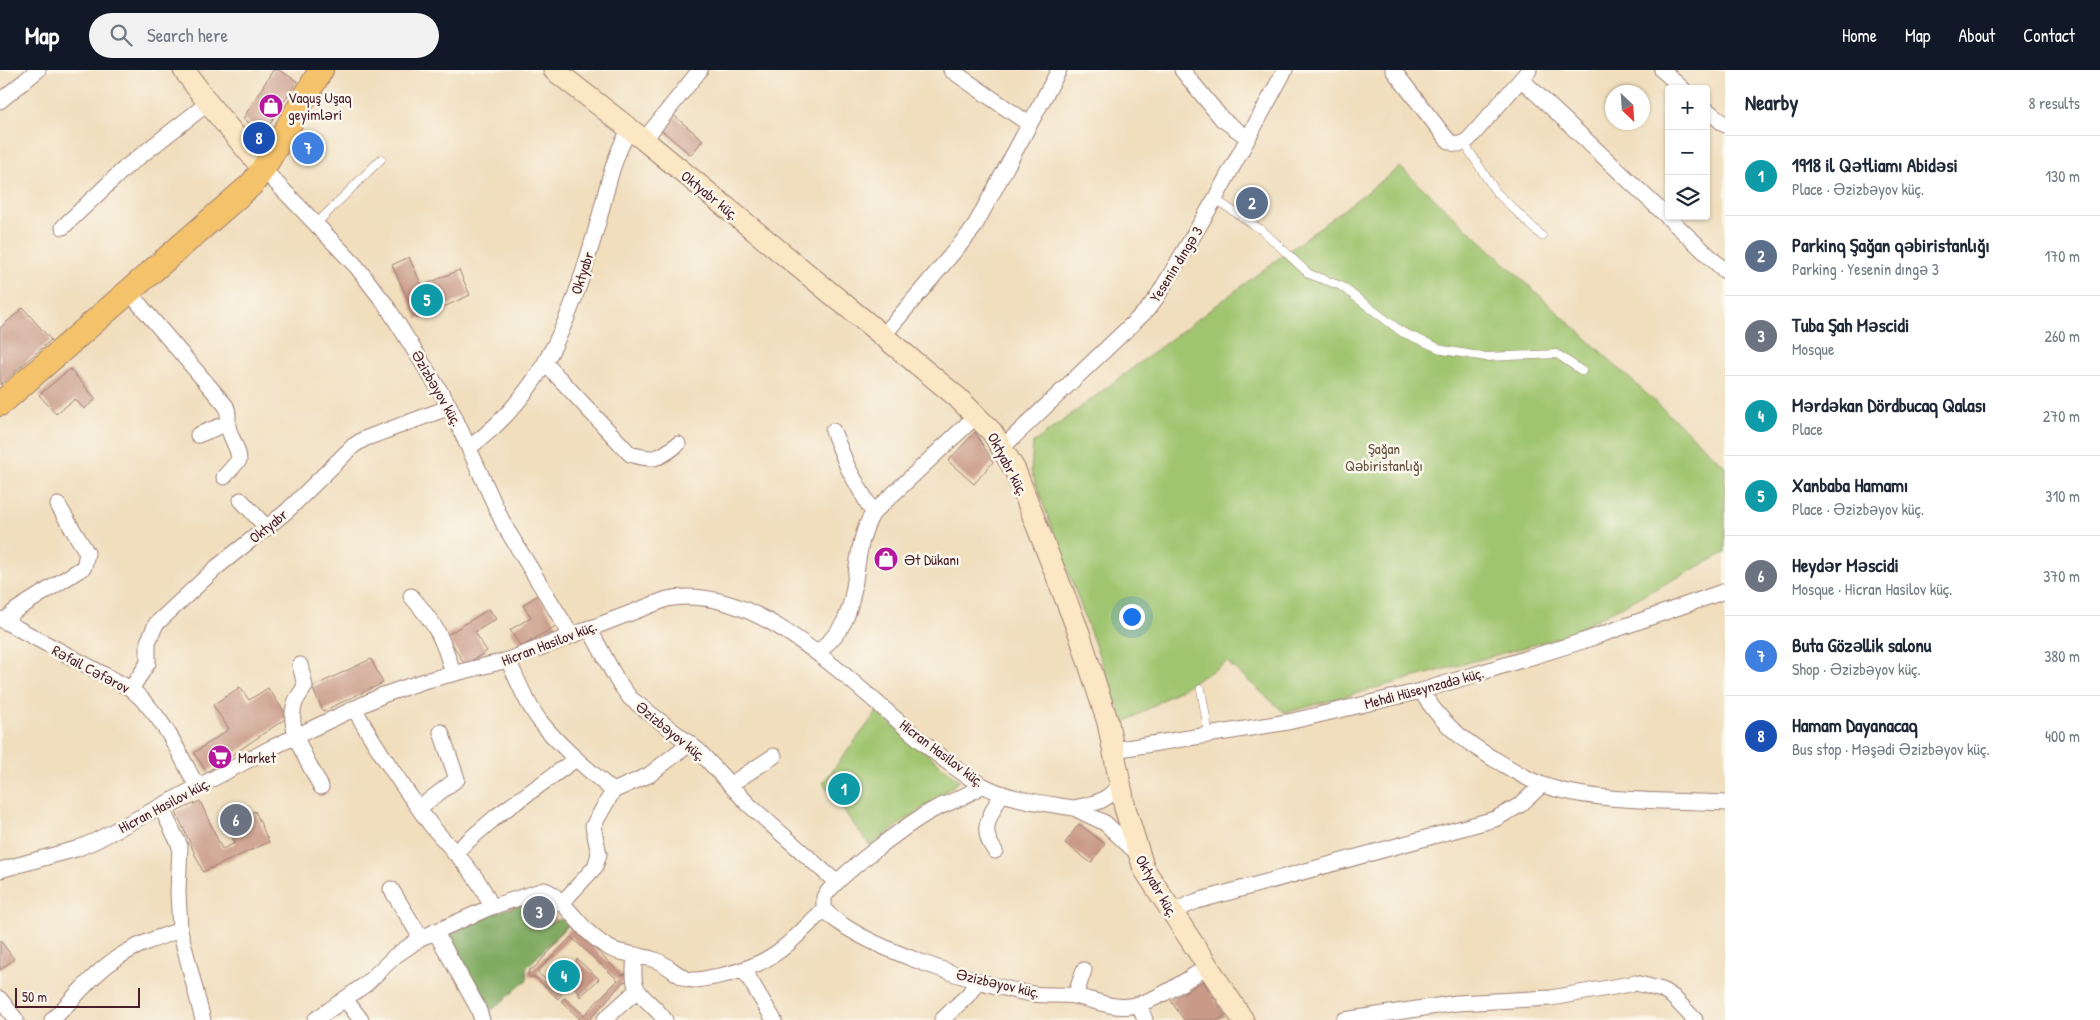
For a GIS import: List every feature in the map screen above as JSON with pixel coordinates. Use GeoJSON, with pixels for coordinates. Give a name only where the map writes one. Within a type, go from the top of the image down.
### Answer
{"type":"FeatureCollection","features":[{"type":"Feature","properties":{"kind":"main road"},"geometry":{"type":"LineString","coordinates":[[0,404],[244,191],[264,169],[321,70]]}},
{"type":"Feature","properties":{"kind":"street"},"geometry":{"type":"LineString","coordinates":[[0,101],[38,70]]}},
{"type":"Feature","properties":{"kind":"street"},"geometry":{"type":"LineString","coordinates":[[184,70],[208,104],[264,169]]}},
{"type":"Feature","properties":{"kind":"street","name":"Oktyabr küç."},"geometry":{"type":"LineString","coordinates":[[554,70],[637,135],[883,336],[976,415],[1003,447],[1030,507],[1079,632],[1096,684],[1114,750],[1125,808],[1138,854],[1152,884],[1243,1020]]}},
{"type":"Feature","properties":{"kind":"street","name":"Oktyabr"},"geometry":{"type":"LineString","coordinates":[[470,448],[506,416],[531,388],[546,364],[567,318],[581,280],[618,151],[637,135],[700,70]]}},
{"type":"Feature","properties":{"kind":"street"},"geometry":{"type":"LineString","coordinates":[[951,70],[1029,124]]}},
{"type":"Feature","properties":{"kind":"street"},"geometry":{"type":"LineString","coordinates":[[883,336],[973,228],[988,204],[1059,70]]}},
{"type":"Feature","properties":{"kind":"street"},"geometry":{"type":"LineString","coordinates":[[1182,70],[1222,119],[1248,138]]}},
{"type":"Feature","properties":{"kind":"street","name":"Yesenin dıngə 3"},"geometry":{"type":"LineString","coordinates":[[1003,447],[1147,310],[1165,284],[1215,199],[1286,70]]}},
{"type":"Feature","properties":{"kind":"street"},"geometry":{"type":"LineString","coordinates":[[1393,70],[1446,138],[1453,144],[1464,143],[1524,75],[1725,271]]}},
{"type":"Feature","properties":{"kind":"street"},"geometry":{"type":"LineString","coordinates":[[1662,70],[1679,85]]}},
{"type":"Feature","properties":{"kind":"street"},"geometry":{"type":"LineString","coordinates":[[63,227],[125,168],[208,104]]}},
{"type":"Feature","properties":{"kind":"street"},"geometry":{"type":"LineString","coordinates":[[1710,112],[1725,125]]}},
{"type":"Feature","properties":{"kind":"street","name":"Əzizbəyov küç."},"geometry":{"type":"LineString","coordinates":[[264,169],[374,287],[450,407],[504,525],[572,635]]}},
{"type":"Feature","properties":{"kind":"street"},"geometry":{"type":"LineString","coordinates":[[128,292],[226,406],[230,417],[228,422],[230,434],[239,452],[239,460],[224,477]]}},
{"type":"Feature","properties":{"kind":"street"},"geometry":{"type":"LineString","coordinates":[[546,364],[630,454],[649,460],[656,459],[678,444]]}},
{"type":"Feature","properties":{"kind":"street","name":"Oktyabr"},"geometry":{"type":"LineString","coordinates":[[131,690],[148,662],[148,642],[156,624],[217,567],[287,511],[353,446],[372,436],[450,407]]}},
{"type":"Feature","properties":{"kind":"street"},"geometry":{"type":"LineString","coordinates":[[818,653],[845,621],[861,541],[867,523],[873,513],[976,415]]}},
{"type":"Feature","properties":{"kind":"street"},"geometry":{"type":"LineString","coordinates":[[198,434],[228,422]]}},
{"type":"Feature","properties":{"kind":"street"},"geometry":{"type":"LineString","coordinates":[[833,431],[848,468],[873,513]]}},
{"type":"Feature","properties":{"kind":"street"},"geometry":{"type":"LineString","coordinates":[[241,500],[266,528]]}},
{"type":"Feature","properties":{"kind":"street"},"geometry":{"type":"LineString","coordinates":[[2,620],[77,574],[88,561],[82,541],[58,505]]}},
{"type":"Feature","properties":{"kind":"street","name":"Mehdi Hüseynzadə küç."},"geometry":{"type":"LineString","coordinates":[[1114,750],[1209,736],[1306,718],[1421,691],[1583,641],[1725,591]]}},
{"type":"Feature","properties":{"kind":"street"},"geometry":{"type":"LineString","coordinates":[[411,596],[435,624],[446,649],[452,674]]}},
{"type":"Feature","properties":{"kind":"street","name":"Hicran Hasilov küç."},"geometry":{"type":"LineString","coordinates":[[0,870],[76,849],[297,736],[354,708],[404,687],[508,660],[667,599],[690,596],[727,604],[760,617],[818,653],[939,755],[982,785],[1001,794],[1074,808]]}},
{"type":"Feature","properties":{"kind":"street","name":"Rəfail Cəfərov"},"geometry":{"type":"LineString","coordinates":[[2,620],[131,690],[164,723],[197,787]]}},
{"type":"Feature","properties":{"kind":"street","name":"Əzizbəyov küç."},"geometry":{"type":"LineString","coordinates":[[589,628],[620,684],[630,698],[690,743],[748,804],[836,882]]}},
{"type":"Feature","properties":{"kind":"street"},"geometry":{"type":"LineString","coordinates":[[508,660],[522,690],[540,720],[576,759],[613,791]]}},
{"type":"Feature","properties":{"kind":"street"},"geometry":{"type":"LineString","coordinates":[[300,665],[305,686],[295,702],[293,713],[297,736],[321,787]]}},
{"type":"Feature","properties":{"kind":"street"},"geometry":{"type":"LineString","coordinates":[[1421,691],[1444,724],[1480,750],[1542,785],[1565,792],[1598,796],[1725,803]]}},
{"type":"Feature","properties":{"kind":"street"},"geometry":{"type":"LineString","coordinates":[[354,708],[419,808],[480,885],[491,907]]}},
{"type":"Feature","properties":{"kind":"street"},"geometry":{"type":"LineString","coordinates":[[419,808],[456,779],[441,732]]}},
{"type":"Feature","properties":{"kind":"street"},"geometry":{"type":"LineString","coordinates":[[562,904],[595,867],[598,860],[593,826],[595,819],[613,791],[650,774],[690,743]]}},
{"type":"Feature","properties":{"kind":"street"},"geometry":{"type":"LineString","coordinates":[[730,784],[774,756]]}},
{"type":"Feature","properties":{"kind":"street"},"geometry":{"type":"LineString","coordinates":[[454,853],[498,815],[576,759]]}},
{"type":"Feature","properties":{"kind":"street"},"geometry":{"type":"LineString","coordinates":[[1074,808],[1106,799],[1111,796],[1120,782]]}},
{"type":"Feature","properties":{"kind":"street"},"geometry":{"type":"LineString","coordinates":[[315,1020],[374,977],[402,950],[421,938],[491,907],[544,890],[552,892],[607,948],[656,960],[690,980],[744,970],[763,962],[781,951],[824,909],[824,897],[836,882],[922,816],[945,804],[965,798],[982,785]]}},
{"type":"Feature","properties":{"kind":"street"},"geometry":{"type":"LineString","coordinates":[[1171,912],[1197,901],[1495,819],[1520,805],[1542,785]]}},
{"type":"Feature","properties":{"kind":"street"},"geometry":{"type":"LineString","coordinates":[[995,851],[988,842],[985,831],[1001,794]]}},
{"type":"Feature","properties":{"kind":"street"},"geometry":{"type":"LineString","coordinates":[[161,806],[180,846],[178,892],[180,930],[203,1020]]}},
{"type":"Feature","properties":{"kind":"street"},"geometry":{"type":"LineString","coordinates":[[1074,808],[1105,823],[1138,854]]}},
{"type":"Feature","properties":{"kind":"street"},"geometry":{"type":"LineString","coordinates":[[1105,823],[1118,818],[1125,808]]}},
{"type":"Feature","properties":{"kind":"street"},"geometry":{"type":"LineString","coordinates":[[391,889],[421,938]]}},
{"type":"Feature","properties":{"kind":"street","name":"Əzizbəyov küç."},"geometry":{"type":"LineString","coordinates":[[824,909],[834,920],[868,940],[941,969],[978,981],[1032,994],[1075,996],[1119,1006],[1139,1004],[1154,998],[1208,967]]}},
{"type":"Feature","properties":{"kind":"street"},"geometry":{"type":"LineString","coordinates":[[52,1020],[106,966],[120,956],[138,946],[180,930]]}},
{"type":"Feature","properties":{"kind":"street"},"geometry":{"type":"LineString","coordinates":[[435,931],[478,1008],[482,1020]]}},
{"type":"Feature","properties":{"kind":"street"},"geometry":{"type":"LineString","coordinates":[[635,956],[633,974],[636,991],[654,1006],[665,1020]]}},
{"type":"Feature","properties":{"kind":"street"},"geometry":{"type":"LineString","coordinates":[[744,970],[774,1020]]}},
{"type":"Feature","properties":{"kind":"street"},"geometry":{"type":"LineString","coordinates":[[1075,996],[1084,970]]}},
{"type":"Feature","properties":{"kind":"street"},"geometry":{"type":"LineString","coordinates":[[942,1020],[968,995],[978,981]]}},
{"type":"Feature","properties":{"kind":"street"},"geometry":{"type":"LineString","coordinates":[[1344,1020],[1457,1003],[1551,998],[1616,985],[1636,983],[1648,984],[1662,990],[1673,997],[1696,1020]]}},
{"type":"Feature","properties":{"kind":"street"},"geometry":{"type":"LineString","coordinates":[[604,1020],[636,991]]}},
{"type":"Feature","properties":{"kind":"street"},"geometry":{"type":"LineString","coordinates":[[345,998],[361,1020]]}},
{"type":"Feature","properties":{"kind":"street"},"geometry":{"type":"LineString","coordinates":[[0,999],[16,1020]]}},
{"type":"Feature","properties":{"kind":"street"},"geometry":{"type":"LineString","coordinates":[[1139,1004],[1145,1020]]}},
{"type":"Feature","properties":{"kind":"lane"},"geometry":{"type":"LineString","coordinates":[[1464,143],[1496,192],[1542,236]]}},
{"type":"Feature","properties":{"kind":"lane"},"geometry":{"type":"LineString","coordinates":[[316,224],[381,159]]}},
{"type":"Feature","properties":{"kind":"lane"},"geometry":{"type":"LineString","coordinates":[[1215,199],[1263,231],[1309,274],[1341,286],[1402,332],[1443,350],[1486,357],[1557,354],[1582,371]]}},
{"type":"Feature","properties":{"kind":"lane"},"geometry":{"type":"LineString","coordinates":[[1201,689],[1209,736]]}},
{"type":"Feature","properties":{"kind":"green space","name":"Şağan Qəbiristanlığı"},"geometry":{"type":"Polygon","coordinates":[[[1400,167],[1725,466],[1725,553],[1562,637],[1285,713],[1227,662],[1124,723],[1031,471],[1033,443],[1400,167]]]}},
{"type":"Feature","properties":{"kind":"green space"},"geometry":{"type":"Polygon","coordinates":[[[877,712],[960,781],[870,846],[823,783],[877,712]]]}},
{"type":"Feature","properties":{"kind":"green space"},"geometry":{"type":"Polygon","coordinates":[[[522,904],[530,929],[562,919],[568,925],[527,967],[528,979],[492,1010],[482,1003],[444,936],[493,914],[522,904]]]}},
{"type":"Feature","properties":{"kind":"building"},"geometry":{"type":"Polygon","coordinates":[[[273,70],[279,70],[297,81],[265,132],[243,119],[273,70]]]}},
{"type":"Feature","properties":{"kind":"building"},"geometry":{"type":"Polygon","coordinates":[[[672,114],[703,140],[691,155],[660,129],[672,114]]]}},
{"type":"Feature","properties":{"kind":"building"},"geometry":{"type":"Polygon","coordinates":[[[409,257],[422,286],[459,270],[470,295],[417,319],[392,265],[409,257]]]}},
{"type":"Feature","properties":{"kind":"building"},"geometry":{"type":"Polygon","coordinates":[[[23,308],[51,340],[0,385],[0,328],[23,308]]]}},
{"type":"Feature","properties":{"kind":"building"},"geometry":{"type":"Polygon","coordinates":[[[70,369],[96,399],[84,409],[75,399],[56,414],[39,395],[70,369]]]}},
{"type":"Feature","properties":{"kind":"building"},"geometry":{"type":"Polygon","coordinates":[[[975,432],[993,462],[974,484],[948,461],[975,432]]]}},
{"type":"Feature","properties":{"kind":"building"},"geometry":{"type":"Polygon","coordinates":[[[538,595],[557,625],[521,647],[510,630],[531,617],[523,605],[538,595]]]}},
{"type":"Feature","properties":{"kind":"building"},"geometry":{"type":"Polygon","coordinates":[[[489,609],[496,619],[475,632],[487,651],[465,665],[447,635],[489,609]]]}},
{"type":"Feature","properties":{"kind":"building"},"geometry":{"type":"Polygon","coordinates":[[[371,659],[383,683],[323,711],[312,687],[371,659]]]}},
{"type":"Feature","properties":{"kind":"building"},"geometry":{"type":"Polygon","coordinates":[[[240,687],[249,700],[268,688],[288,717],[207,772],[194,753],[229,729],[213,705],[240,687]]]}},
{"type":"Feature","properties":{"kind":"building"},"geometry":{"type":"Polygon","coordinates":[[[200,801],[222,849],[235,843],[227,824],[255,811],[269,842],[203,872],[176,812],[200,801]]]}},
{"type":"Feature","properties":{"kind":"building"},"geometry":{"type":"Polygon","coordinates":[[[1079,824],[1105,844],[1091,863],[1065,843],[1079,824]]]}},
{"type":"Feature","properties":{"kind":"building"},"geometry":{"type":"Polygon","coordinates":[[[547,896],[556,920],[530,929],[522,904],[547,896]]]}},
{"type":"Feature","properties":{"kind":"building"},"geometry":{"type":"Polygon","coordinates":[[[572,927],[622,975],[625,974],[628,977],[627,981],[623,982],[589,1020],[581,1020],[561,1001],[565,998],[584,1015],[618,980],[571,937],[537,972],[562,994],[558,999],[535,977],[530,977],[528,974],[529,970],[534,968],[572,927]]]}},
{"type":"Feature","properties":{"kind":"building"},"geometry":{"type":"Polygon","coordinates":[[[0,940],[14,959],[0,970],[0,940]]]}},
{"type":"Feature","properties":{"kind":"building"},"geometry":{"type":"Polygon","coordinates":[[[577,959],[599,979],[580,997],[578,991],[560,977],[574,965],[577,959]]]}},
{"type":"Feature","properties":{"kind":"building"},"geometry":{"type":"Polygon","coordinates":[[[1203,981],[1225,1016],[1218,1020],[1184,1020],[1171,1001],[1203,981]]]}},
{"type":"Feature","properties":{"kind":"place","name":"Vaquş Uşaq geyimləri"},"geometry":{"type":"Point","coordinates":[271,106]}},
{"type":"Feature","properties":{"kind":"place","name":"Hamam Dayanacaq"},"geometry":{"type":"Point","coordinates":[259,138]}},
{"type":"Feature","properties":{"kind":"place","name":"Buta Gözəllik salonu"},"geometry":{"type":"Point","coordinates":[308,148]}},
{"type":"Feature","properties":{"kind":"place","name":"Parkinq Şağan qəbiristanlığı"},"geometry":{"type":"Point","coordinates":[1252,203]}},
{"type":"Feature","properties":{"kind":"place","name":"Xanbaba Hamamı"},"geometry":{"type":"Point","coordinates":[427,300]}},
{"type":"Feature","properties":{"kind":"place","name":"Ət Dükanı"},"geometry":{"type":"Point","coordinates":[886,559]}},
{"type":"Feature","properties":{"kind":"place","name":"Market"},"geometry":{"type":"Point","coordinates":[220,757]}},
{"type":"Feature","properties":{"kind":"place","name":"1918 il Qətliamı Abidəsi"},"geometry":{"type":"Point","coordinates":[844,789]}},
{"type":"Feature","properties":{"kind":"place","name":"Heydər Məscidi"},"geometry":{"type":"Point","coordinates":[236,820]}},
{"type":"Feature","properties":{"kind":"place","name":"Tuba Şah Məscidi"},"geometry":{"type":"Point","coordinates":[539,912]}},
{"type":"Feature","properties":{"kind":"place","name":"Mərdəkan Dördbucaq Qalası"},"geometry":{"type":"Point","coordinates":[564,976]}}]}
